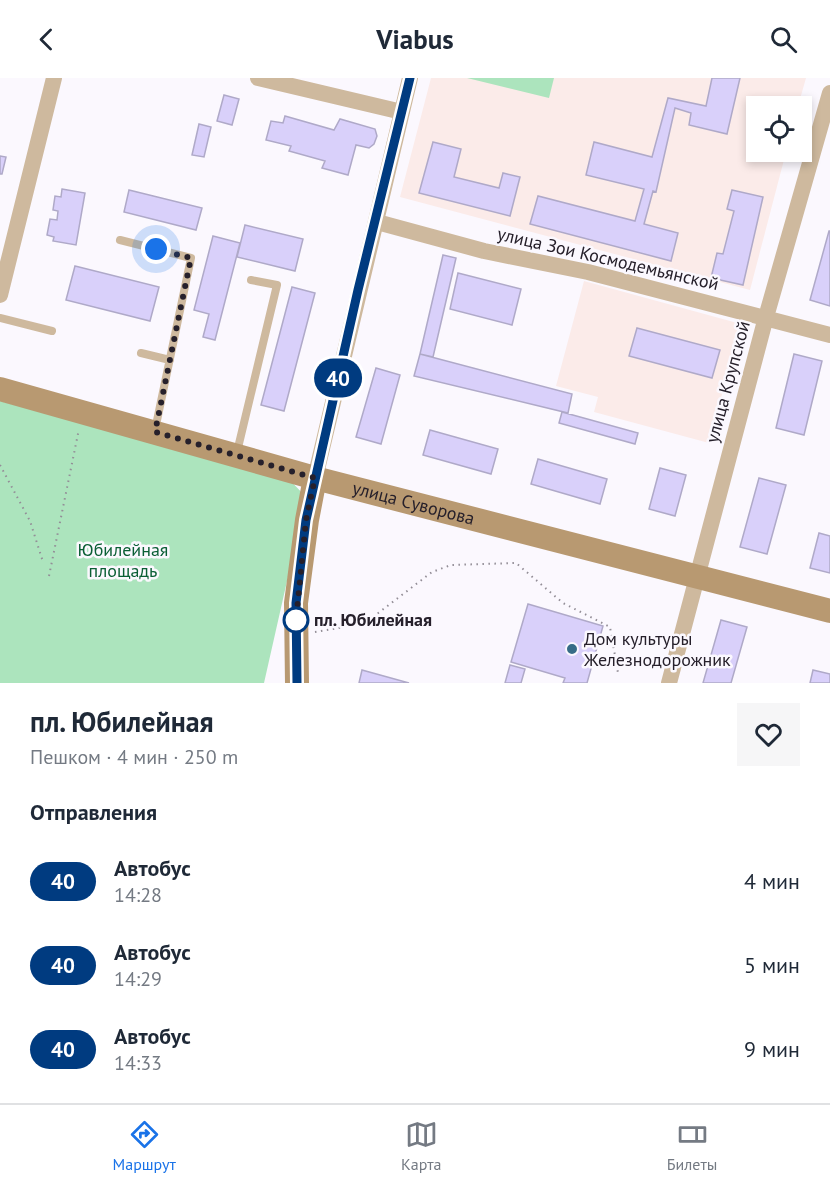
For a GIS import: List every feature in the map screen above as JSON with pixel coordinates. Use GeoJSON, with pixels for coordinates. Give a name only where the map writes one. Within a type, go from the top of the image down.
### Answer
{"type":"FeatureCollection","features":[{"type":"Feature","properties":{"kind":"main road","name":"улица Суворова"},"geometry":{"type":"LineString","coordinates":[[0,389],[315,478],[830,611]]}},
{"type":"Feature","properties":{"kind":"main road"},"geometry":{"type":"LineString","coordinates":[[297,683],[296,603],[306,520],[315,478]]}},
{"type":"Feature","properties":{"kind":"street"},"geometry":{"type":"LineString","coordinates":[[0,295],[54,78]]}},
{"type":"Feature","properties":{"kind":"street"},"geometry":{"type":"LineString","coordinates":[[258,78],[402,112]]}},
{"type":"Feature","properties":{"kind":"street"},"geometry":{"type":"LineString","coordinates":[[315,478],[410,78]]}},
{"type":"Feature","properties":{"kind":"street","name":"улица Крупской"},"geometry":{"type":"LineString","coordinates":[[669,683],[695,576],[830,93]]}},
{"type":"Feature","properties":{"kind":"street","name":"улица Зои Космодемьянской"},"geometry":{"type":"LineString","coordinates":[[377,222],[484,251],[588,272],[830,335]]}},
{"type":"Feature","properties":{"kind":"lane"},"geometry":{"type":"LineString","coordinates":[[120,240],[191,258],[155,432]]}},
{"type":"Feature","properties":{"kind":"lane"},"geometry":{"type":"LineString","coordinates":[[236,456],[277,285],[251,280]]}},
{"type":"Feature","properties":{"kind":"lane"},"geometry":{"type":"LineString","coordinates":[[0,318],[52,331]]}},
{"type":"Feature","properties":{"kind":"lane"},"geometry":{"type":"LineString","coordinates":[[141,353],[170,360]]}},
{"type":"Feature","properties":{"kind":"path"},"geometry":{"type":"LineString","coordinates":[[49,576],[83,411]]}},
{"type":"Feature","properties":{"kind":"path"},"geometry":{"type":"LineString","coordinates":[[0,465],[30,521],[43,562]]}},
{"type":"Feature","properties":{"kind":"path"},"geometry":{"type":"LineString","coordinates":[[296,634],[344,627],[373,617],[432,572],[451,565],[516,563],[563,603],[610,627],[618,673]]}},
{"type":"Feature","properties":{"kind":"shaded area"},"geometry":{"type":"Polygon","coordinates":[[[431,78],[806,78],[801,96],[746,96],[746,162],[783,162],[750,290],[400,197],[431,78]]]}},
{"type":"Feature","properties":{"kind":"shaded area"},"geometry":{"type":"Polygon","coordinates":[[[584,281],[741,324],[709,443],[594,412],[598,397],[556,386],[584,281]]]}},
{"type":"Feature","properties":{"kind":"green space"},"geometry":{"type":"Polygon","coordinates":[[[467,78],[554,78],[549,98],[467,78]]]}},
{"type":"Feature","properties":{"kind":"green space","name":"Юбилейная площадь"},"geometry":{"type":"Polygon","coordinates":[[[0,401],[286,476],[306,497],[264,683],[0,683],[0,401]]]}},
{"type":"Feature","properties":{"kind":"building"},"geometry":{"type":"Polygon","coordinates":[[[712,78],[740,78],[727,134],[689,125],[691,113],[675,108],[656,192],[653,191],[644,224],[678,233],[671,261],[530,224],[538,196],[635,221],[644,189],[586,175],[594,142],[652,157],[668,98],[706,106],[712,78]]]}},
{"type":"Feature","properties":{"kind":"building"},"geometry":{"type":"Polygon","coordinates":[[[224,95],[239,99],[232,125],[217,121],[224,95]]]}},
{"type":"Feature","properties":{"kind":"building"},"geometry":{"type":"Polygon","coordinates":[[[285,116],[334,130],[340,119],[375,129],[377,136],[374,144],[369,148],[356,145],[348,175],[322,168],[325,161],[289,151],[291,146],[266,140],[271,121],[283,123],[285,116]]]}},
{"type":"Feature","properties":{"kind":"building"},"geometry":{"type":"Polygon","coordinates":[[[199,124],[211,127],[204,157],[192,155],[199,124]]]}},
{"type":"Feature","properties":{"kind":"building"},"geometry":{"type":"Polygon","coordinates":[[[433,142],[461,149],[454,177],[499,188],[503,173],[520,177],[510,216],[419,193],[433,142]]]}},
{"type":"Feature","properties":{"kind":"building"},"geometry":{"type":"Polygon","coordinates":[[[0,156],[6,157],[2,174],[0,174],[0,156]]]}},
{"type":"Feature","properties":{"kind":"building"},"geometry":{"type":"Polygon","coordinates":[[[62,189],[85,193],[76,245],[53,241],[54,237],[47,235],[50,219],[57,220],[58,211],[53,210],[55,196],[61,197],[62,189]]]}},
{"type":"Feature","properties":{"kind":"building"},"geometry":{"type":"Polygon","coordinates":[[[129,190],[202,208],[196,230],[124,212],[129,190]]]}},
{"type":"Feature","properties":{"kind":"building"},"geometry":{"type":"Polygon","coordinates":[[[732,190],[763,197],[743,285],[711,278],[717,253],[723,254],[734,211],[727,209],[732,190]]]}},
{"type":"Feature","properties":{"kind":"building"},"geometry":{"type":"Polygon","coordinates":[[[245,225],[303,239],[295,271],[237,257],[245,225]]]}},
{"type":"Feature","properties":{"kind":"building"},"geometry":{"type":"Polygon","coordinates":[[[830,231],[830,306],[810,300],[830,231]]]}},
{"type":"Feature","properties":{"kind":"building"},"geometry":{"type":"Polygon","coordinates":[[[213,236],[240,243],[215,340],[203,337],[209,314],[194,310],[213,236]]]}},
{"type":"Feature","properties":{"kind":"building"},"geometry":{"type":"Polygon","coordinates":[[[443,255],[456,258],[433,357],[420,354],[443,255]]]}},
{"type":"Feature","properties":{"kind":"building"},"geometry":{"type":"Polygon","coordinates":[[[75,266],[159,287],[150,321],[66,300],[75,266]]]}},
{"type":"Feature","properties":{"kind":"building"},"geometry":{"type":"Polygon","coordinates":[[[458,273],[521,289],[512,325],[450,309],[458,273]]]}},
{"type":"Feature","properties":{"kind":"building"},"geometry":{"type":"Polygon","coordinates":[[[292,287],[315,293],[284,411],[261,405],[292,287]]]}},
{"type":"Feature","properties":{"kind":"building"},"geometry":{"type":"Polygon","coordinates":[[[637,328],[720,350],[712,378],[629,356],[637,328]]]}},
{"type":"Feature","properties":{"kind":"building"},"geometry":{"type":"Polygon","coordinates":[[[420,354],[572,394],[568,413],[414,376],[420,354]]]}},
{"type":"Feature","properties":{"kind":"building"},"geometry":{"type":"Polygon","coordinates":[[[794,354],[822,361],[804,435],[776,428],[794,354]]]}},
{"type":"Feature","properties":{"kind":"building"},"geometry":{"type":"Polygon","coordinates":[[[376,368],[400,375],[381,444],[356,437],[376,368]]]}},
{"type":"Feature","properties":{"kind":"building"},"geometry":{"type":"Polygon","coordinates":[[[562,412],[638,433],[635,444],[559,423],[562,412]]]}},
{"type":"Feature","properties":{"kind":"building"},"geometry":{"type":"Polygon","coordinates":[[[430,430],[498,449],[491,474],[423,455],[430,430]]]}},
{"type":"Feature","properties":{"kind":"building"},"geometry":{"type":"Polygon","coordinates":[[[538,459],[607,479],[600,504],[531,484],[538,459]]]}},
{"type":"Feature","properties":{"kind":"building"},"geometry":{"type":"Polygon","coordinates":[[[660,468],[686,475],[675,516],[649,509],[660,468]]]}},
{"type":"Feature","properties":{"kind":"building"},"geometry":{"type":"Polygon","coordinates":[[[759,478],[786,485],[767,554],[740,547],[759,478]]]}},
{"type":"Feature","properties":{"kind":"building"},"geometry":{"type":"Polygon","coordinates":[[[819,533],[830,536],[830,573],[810,568],[819,533]]]}},
{"type":"Feature","properties":{"kind":"building"},"geometry":{"type":"Polygon","coordinates":[[[528,604],[603,626],[587,683],[563,683],[565,678],[511,662],[528,604]]]}},
{"type":"Feature","properties":{"kind":"building"},"geometry":{"type":"Polygon","coordinates":[[[721,620],[747,627],[731,683],[703,683],[721,620]]]}},
{"type":"Feature","properties":{"kind":"building"},"geometry":{"type":"Polygon","coordinates":[[[510,665],[525,669],[521,683],[505,683],[510,665]]]}},
{"type":"Feature","properties":{"kind":"building"},"geometry":{"type":"Polygon","coordinates":[[[362,670],[409,683],[359,683],[362,670]]]}},
{"type":"Feature","properties":{"kind":"building"},"geometry":{"type":"Polygon","coordinates":[[[813,670],[830,674],[830,683],[810,683],[813,670]]]}},
{"type":"Feature","properties":{"kind":"bus line","name":"40"},"geometry":{"type":"LineString","coordinates":[[297,683],[296,603],[306,520],[358,290],[377,222],[410,78]]}},
{"type":"Feature","properties":{"kind":"place","name":"пл. Юбилейная"},"geometry":{"type":"Point","coordinates":[296,620]}},
{"type":"Feature","properties":{"kind":"place","name":"Дом культуры Железнодорожник"},"geometry":{"type":"Point","coordinates":[572,649]}},
{"type":"Feature","properties":{"kind":"route"},"geometry":{"type":"LineString","coordinates":[[156,249],[191,258],[155,432],[315,478],[306,520],[296,620]]}}]}
